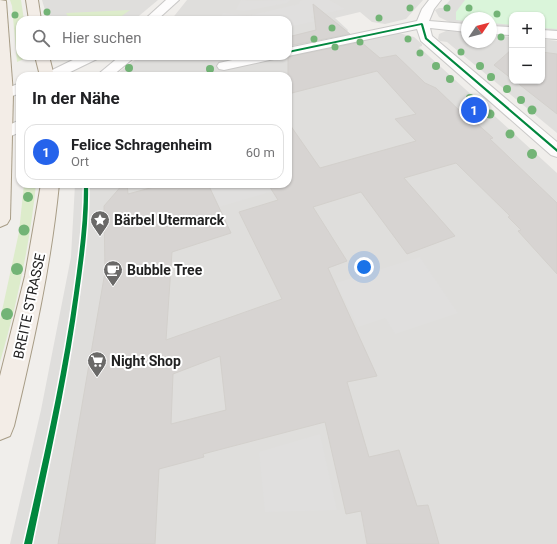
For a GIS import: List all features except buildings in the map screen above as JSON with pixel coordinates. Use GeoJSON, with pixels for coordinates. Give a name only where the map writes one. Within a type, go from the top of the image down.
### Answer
{"type":"FeatureCollection","features":[{"type":"Feature","properties":{"kind":"main road"},"geometry":{"type":"LineString","coordinates":[[32,0],[34,16]]}},
{"type":"Feature","properties":{"kind":"main road"},"geometry":{"type":"LineString","coordinates":[[0,1],[8,93],[1,135],[0,219]]}},
{"type":"Feature","properties":{"kind":"main road"},"geometry":{"type":"LineString","coordinates":[[43,60],[46,72]]}},
{"type":"Feature","properties":{"kind":"main road","name":"BREITE STRASSE"},"geometry":{"type":"LineString","coordinates":[[0,426],[23,338],[44,234],[50,188]]}},
{"type":"Feature","properties":{"kind":"street"},"geometry":{"type":"LineString","coordinates":[[156,16],[173,0]]}},
{"type":"Feature","properties":{"kind":"street"},"geometry":{"type":"LineString","coordinates":[[435,0],[428,9],[422,24],[426,38],[557,151]]}},
{"type":"Feature","properties":{"kind":"street"},"geometry":{"type":"LineString","coordinates":[[292,51],[422,24],[461,27]]}},
{"type":"Feature","properties":{"kind":"street"},"geometry":{"type":"LineString","coordinates":[[497,30],[509,31]]}},
{"type":"Feature","properties":{"kind":"street"},"geometry":{"type":"LineString","coordinates":[[545,34],[557,35]]}},
{"type":"Feature","properties":{"kind":"street"},"geometry":{"type":"LineString","coordinates":[[59,72],[84,60]]}},
{"type":"Feature","properties":{"kind":"street"},"geometry":{"type":"LineString","coordinates":[[108,72],[123,60]]}},
{"type":"Feature","properties":{"kind":"street"},"geometry":{"type":"LineString","coordinates":[[224,66],[251,60]]}},
{"type":"Feature","properties":{"kind":"street"},"geometry":{"type":"LineString","coordinates":[[1,135],[16,127]]}},
{"type":"Feature","properties":{"kind":"shaded area"},"geometry":{"type":"Polygon","coordinates":[[[42,0],[158,0],[139,16],[47,16],[42,0]]]}},
{"type":"Feature","properties":{"kind":"shaded area"},"geometry":{"type":"Polygon","coordinates":[[[187,0],[423,0],[406,19],[385,24],[372,22],[360,12],[335,18],[348,30],[346,34],[292,47],[292,16],[174,16],[187,0]]]}},
{"type":"Feature","properties":{"kind":"shaded area"},"geometry":{"type":"Polygon","coordinates":[[[241,0],[290,0],[287,3],[245,11],[236,10],[241,0]]]}},
{"type":"Feature","properties":{"kind":"shaded area"},"geometry":{"type":"Polygon","coordinates":[[[329,0],[345,9],[311,17],[316,21],[292,26],[292,16],[247,16],[299,4],[300,1],[329,0]]]}},
{"type":"Feature","properties":{"kind":"shaded area"},"geometry":{"type":"Polygon","coordinates":[[[450,0],[557,0],[557,31],[545,30],[545,12],[509,12],[509,27],[497,26],[497,12],[461,12],[461,23],[449,22],[439,17],[435,10],[443,8],[450,0]]]}},
{"type":"Feature","properties":{"kind":"shaded area"},"geometry":{"type":"Polygon","coordinates":[[[223,13],[247,16],[221,16],[223,13]]]}},
{"type":"Feature","properties":{"kind":"shaded area"},"geometry":{"type":"Polygon","coordinates":[[[446,31],[461,32],[461,48],[497,48],[497,36],[509,37],[509,84],[545,84],[545,39],[557,41],[557,133],[447,42],[440,41],[438,39],[439,34],[446,31]]]}},
{"type":"Feature","properties":{"kind":"shaded area"},"geometry":{"type":"Polygon","coordinates":[[[395,32],[414,37],[422,44],[422,46],[419,47],[557,173],[557,544],[10,544],[41,410],[71,257],[75,188],[292,188],[292,72],[119,72],[135,60],[243,60],[226,69],[267,60],[292,60],[292,55],[395,32]]]}},
{"type":"Feature","properties":{"kind":"shaded area"},"geometry":{"type":"Polygon","coordinates":[[[210,188],[271,188],[273,191],[219,207],[210,188]]]}},
{"type":"Feature","properties":{"kind":"shaded area"},"geometry":{"type":"Polygon","coordinates":[[[420,257],[458,313],[395,334],[385,318],[358,327],[336,283],[420,257]]]}},
{"type":"Feature","properties":{"kind":"shaded area"},"geometry":{"type":"Polygon","coordinates":[[[320,434],[337,510],[265,512],[259,452],[320,434]]]}},
{"type":"Feature","properties":{"kind":"green space"},"geometry":{"type":"Polygon","coordinates":[[[10,0],[21,0],[23,16],[16,16],[16,51],[12,6],[10,0]]]}},
{"type":"Feature","properties":{"kind":"green space"},"geometry":{"type":"Polygon","coordinates":[[[465,0],[557,0],[557,29],[545,28],[545,12],[509,12],[509,25],[497,24],[497,12],[461,12],[461,20],[456,20],[456,12],[465,0]]]}},
{"type":"Feature","properties":{"kind":"green space"},"geometry":{"type":"Polygon","coordinates":[[[130,10],[122,16],[68,16],[66,13],[130,10]]]}},
{"type":"Feature","properties":{"kind":"green space"},"geometry":{"type":"Polygon","coordinates":[[[24,188],[35,188],[22,274],[0,362],[0,320],[19,232],[24,188]]]}},
{"type":"Feature","properties":{"kind":"cycle path"},"geometry":{"type":"LineString","coordinates":[[292,51],[422,24],[426,38],[557,151]]}},
{"type":"Feature","properties":{"kind":"cycle path"},"geometry":{"type":"LineString","coordinates":[[28,544],[69,343],[83,241],[86,188]]}},
{"type":"Feature","properties":{"kind":"place","name":"Felice Schragenheim"},"geometry":{"type":"Point","coordinates":[474,110]}},
{"type":"Feature","properties":{"kind":"place","name":"Bärbel Utermarck"},"geometry":{"type":"Point","coordinates":[100,237]}},
{"type":"Feature","properties":{"kind":"place","name":"Bubble Tree"},"geometry":{"type":"Point","coordinates":[113,287]}},
{"type":"Feature","properties":{"kind":"place","name":"Night Shop"},"geometry":{"type":"Point","coordinates":[97,378]}}]}
